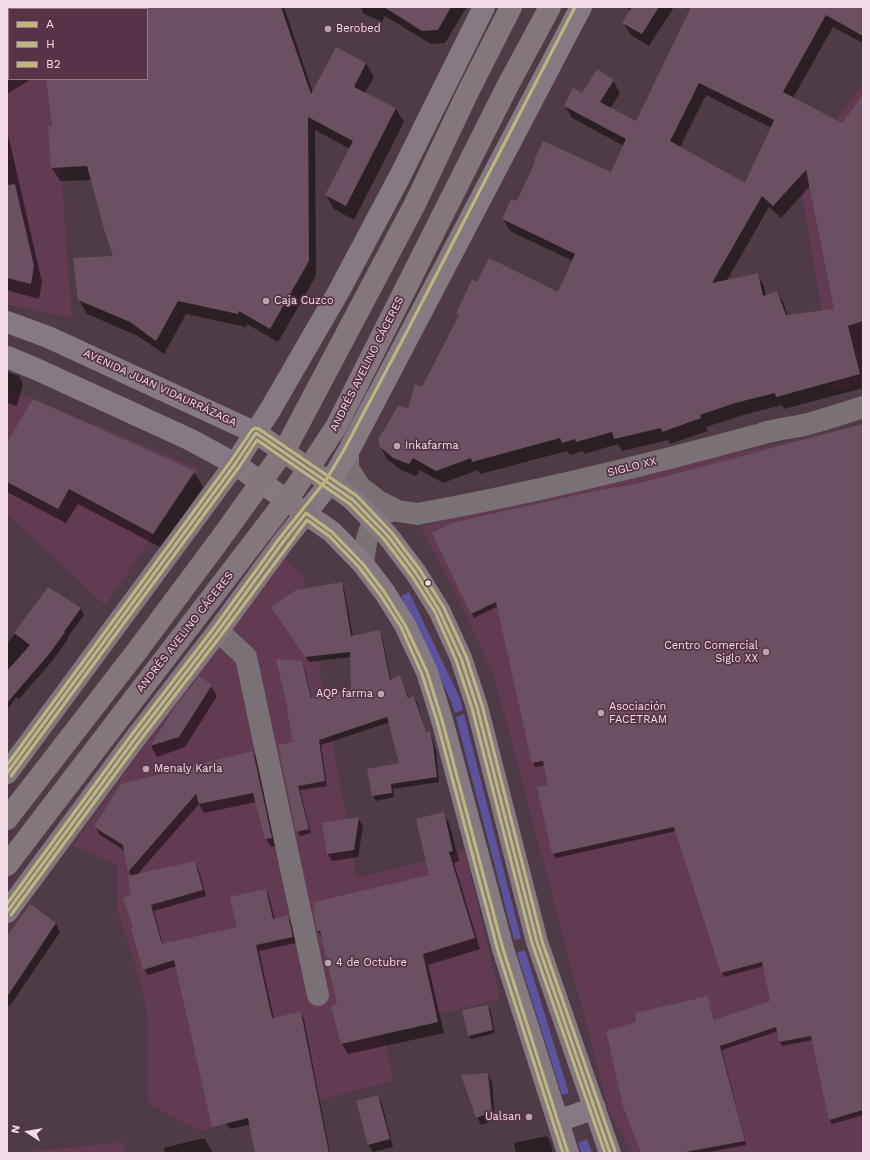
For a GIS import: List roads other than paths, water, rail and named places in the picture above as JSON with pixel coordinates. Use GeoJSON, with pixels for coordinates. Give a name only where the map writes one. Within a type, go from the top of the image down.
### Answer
{"type":"FeatureCollection","features":[{"type":"Feature","properties":{"kind":"highway"},"geometry":{"type":"LineString","coordinates":[[7,819],[151,632],[287,446],[416,202],[467,94],[511,7]]}},
{"type":"Feature","properties":{"kind":"highway","name":"ANDRÉS AVELINO CÁCERES"},"geometry":{"type":"LineString","coordinates":[[7,865],[296,487],[336,427],[444,212],[550,7]]}},
{"type":"Feature","properties":{"kind":"highway"},"geometry":{"type":"LineString","coordinates":[[7,773],[234,464]]}},
{"type":"Feature","properties":{"kind":"highway"},"geometry":{"type":"LineString","coordinates":[[7,912],[134,740],[306,513]]}},
{"type":"Feature","properties":{"kind":"main road"},"geometry":{"type":"LineString","coordinates":[[234,464],[256,433],[339,291],[400,176],[484,7]]}},
{"type":"Feature","properties":{"kind":"main road","name":"ANDRÉS AVELINO CÁCERES"},"geometry":{"type":"LineString","coordinates":[[306,513],[330,482],[348,452],[581,7]]}},
{"type":"Feature","properties":{"kind":"main road","name":"AVENIDA JUAN VIDAURRÁZAGA"},"geometry":{"type":"LineString","coordinates":[[7,322],[48,337],[256,433],[330,482],[353,500],[388,536],[416,572],[439,610],[461,658],[477,707],[537,942],[596,1108],[610,1153]]}},
{"type":"Feature","properties":{"kind":"main road"},"geometry":{"type":"LineString","coordinates":[[7,357],[191,440],[234,464],[332,532],[363,564],[385,593],[405,624],[427,672],[444,728],[503,949],[568,1153]]}},
{"type":"Feature","properties":{"kind":"main road"},"geometry":{"type":"LineString","coordinates":[[558,1121],[596,1108]]}},
{"type":"Feature","properties":{"kind":"street","name":"SIGLO XX"},"geometry":{"type":"LineString","coordinates":[[348,452],[348,468],[360,487],[378,501],[398,511],[416,514],[528,492],[698,451],[763,433],[807,424],[863,407]]}},
{"type":"Feature","properties":{"kind":"street","name":"SIGLO XX"},"geometry":{"type":"LineString","coordinates":[[374,521],[384,513],[398,511]]}},
{"type":"Feature","properties":{"kind":"street"},"geometry":{"type":"LineString","coordinates":[[363,564],[366,543],[374,521]]}},
{"type":"Feature","properties":{"kind":"street"},"geometry":{"type":"LineString","coordinates":[[218,631],[246,658],[318,995]]}},
{"type":"Feature","properties":{"kind":"place","name":"Berobed"},"geometry":{"type":"Point","coordinates":[328,29]}},
{"type":"Feature","properties":{"kind":"place","name":"Caja Cuzco"},"geometry":{"type":"Point","coordinates":[266,301]}},
{"type":"Feature","properties":{"kind":"place","name":"Inkafarma"},"geometry":{"type":"Point","coordinates":[397,446]}},
{"type":"Feature","properties":{"kind":"place","name":"Centro Comercial Siglo XX"},"geometry":{"type":"Point","coordinates":[766,652]}},
{"type":"Feature","properties":{"kind":"place","name":"AQP farma"},"geometry":{"type":"Point","coordinates":[381,694]}},
{"type":"Feature","properties":{"kind":"place","name":"Asociación FACETRAM"},"geometry":{"type":"Point","coordinates":[601,713]}},
{"type":"Feature","properties":{"kind":"place","name":"Menaly Karla"},"geometry":{"type":"Point","coordinates":[146,769]}},
{"type":"Feature","properties":{"kind":"place","name":"4 de Octubre"},"geometry":{"type":"Point","coordinates":[328,963]}},
{"type":"Feature","properties":{"kind":"place","name":"Ualsan"},"geometry":{"type":"Point","coordinates":[529,1117]}}]}
